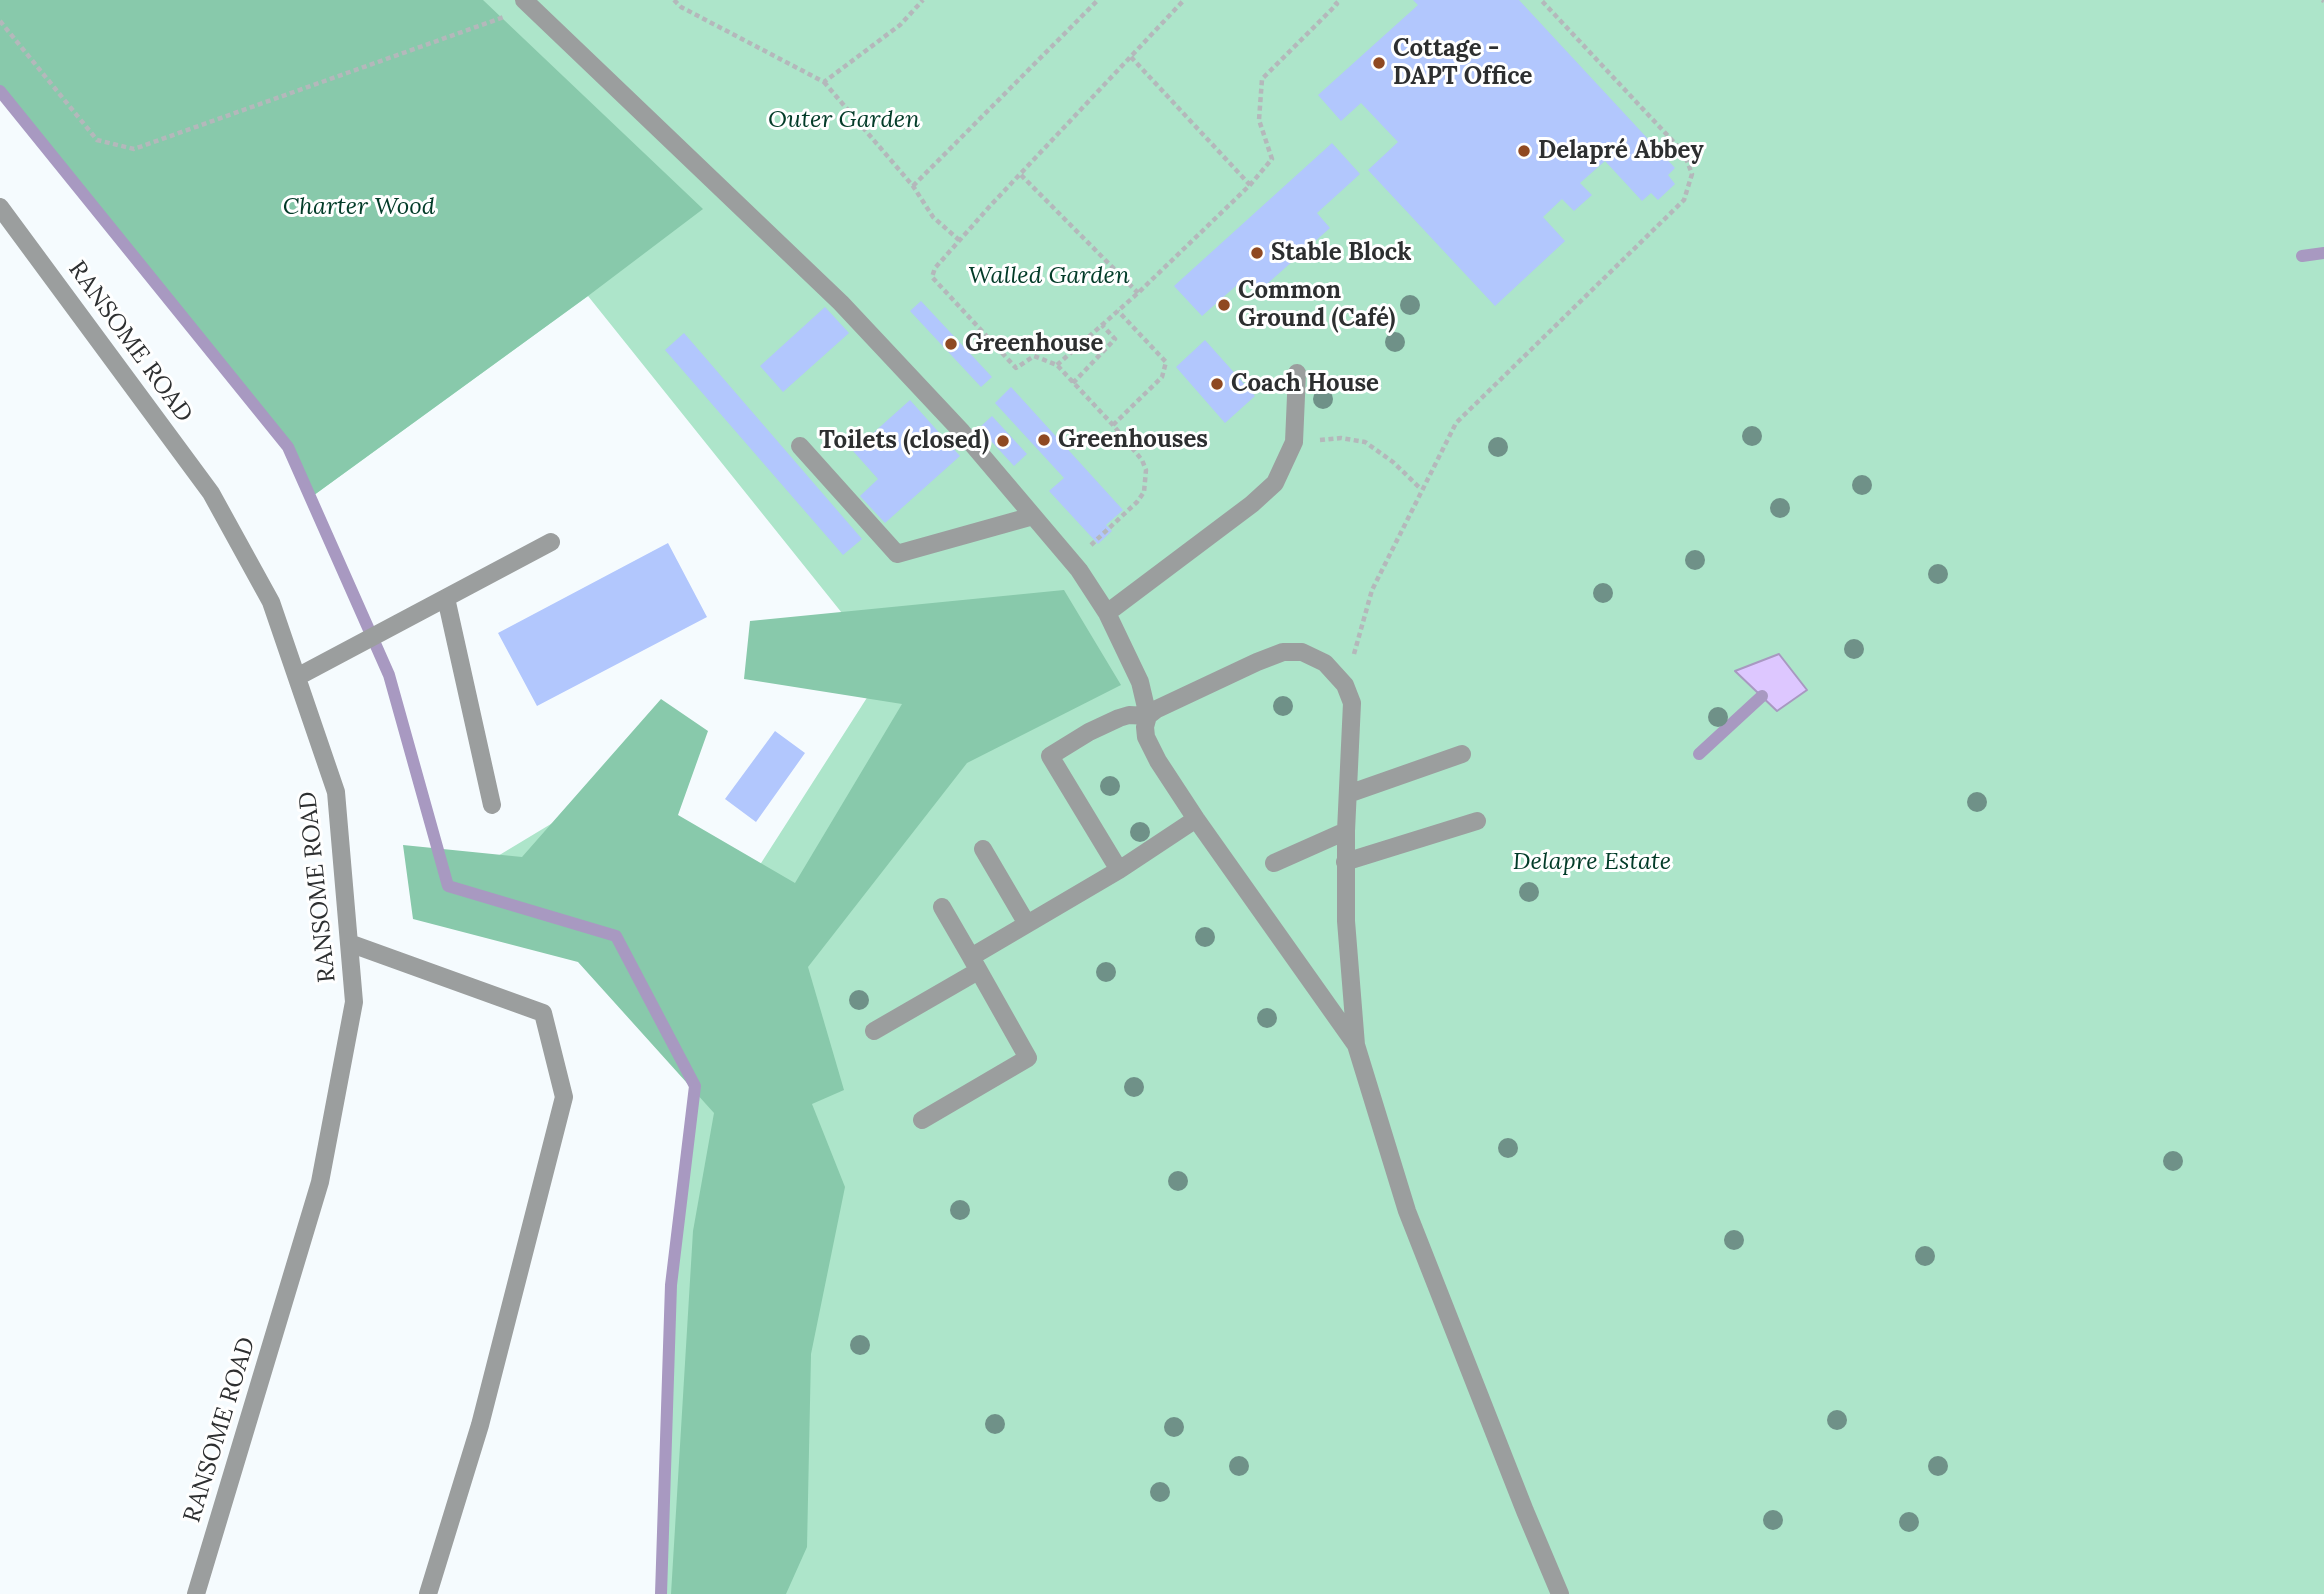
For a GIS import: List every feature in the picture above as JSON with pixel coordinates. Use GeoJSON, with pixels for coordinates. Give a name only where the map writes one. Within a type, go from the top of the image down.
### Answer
{"type":"FeatureCollection","features":[{"type":"Feature","properties":{"kind":"street"},"geometry":{"type":"LineString","coordinates":[[527,4],[841,303],[961,432],[1072,561],[1107,613],[1140,682],[1148,716],[1146,737],[1158,761],[1356,1045]]}},
{"type":"Feature","properties":{"kind":"street","name":"RANSOME ROAD"},"geometry":{"type":"LineString","coordinates":[[0,207],[211,493],[271,602],[336,792],[354,1002],[320,1182],[196,1594]]}},
{"type":"Feature","properties":{"kind":"street"},"geometry":{"type":"LineString","coordinates":[[1107,613],[1252,504],[1275,483],[1294,442],[1297,373]]}},
{"type":"Feature","properties":{"kind":"street"},"geometry":{"type":"LineString","coordinates":[[800,446],[897,554],[1033,516]]}},
{"type":"Feature","properties":{"kind":"street"},"geometry":{"type":"LineString","coordinates":[[297,677],[551,542]]}},
{"type":"Feature","properties":{"kind":"street"},"geometry":{"type":"LineString","coordinates":[[446,598],[492,805]]}},
{"type":"Feature","properties":{"kind":"street"},"geometry":{"type":"LineString","coordinates":[[1118,870],[1050,756],[1089,732],[1129,715],[1148,716],[1157,709],[1283,652],[1302,652],[1325,663],[1345,685],[1352,704],[1345,863],[1346,921],[1356,1045],[1407,1211],[1524,1511],[1560,1594]]}},
{"type":"Feature","properties":{"kind":"street"},"geometry":{"type":"LineString","coordinates":[[1348,793],[1462,754]]}},
{"type":"Feature","properties":{"kind":"street"},"geometry":{"type":"LineString","coordinates":[[874,1031],[975,964],[1027,925],[1196,819]]}},
{"type":"Feature","properties":{"kind":"street"},"geometry":{"type":"LineString","coordinates":[[1345,863],[1477,821]]}},
{"type":"Feature","properties":{"kind":"street"},"geometry":{"type":"LineString","coordinates":[[1274,863],[1346,831]]}},
{"type":"Feature","properties":{"kind":"street"},"geometry":{"type":"LineString","coordinates":[[983,849],[1027,925]]}},
{"type":"Feature","properties":{"kind":"street"},"geometry":{"type":"LineString","coordinates":[[922,1120],[1028,1058],[942,907]]}},
{"type":"Feature","properties":{"kind":"street"},"geometry":{"type":"LineString","coordinates":[[349,943],[543,1013],[564,1097],[480,1425],[428,1594]]}},
{"type":"Feature","properties":{"kind":"path"},"geometry":{"type":"LineString","coordinates":[[674,0],[681,7],[824,82],[913,186],[933,217],[959,240]]}},
{"type":"Feature","properties":{"kind":"path"},"geometry":{"type":"LineString","coordinates":[[824,82],[900,25],[923,0]]}},
{"type":"Feature","properties":{"kind":"path"},"geometry":{"type":"LineString","coordinates":[[913,186],[1098,0]]}},
{"type":"Feature","properties":{"kind":"path"},"geometry":{"type":"LineString","coordinates":[[1072,561],[1137,502],[1144,492],[1146,470],[1142,460],[1057,366],[1034,356],[1016,368],[932,277],[935,268],[959,240],[1184,0]]}},
{"type":"Feature","properties":{"kind":"path"},"geometry":{"type":"LineString","coordinates":[[1057,366],[1138,293],[1250,185],[1272,159],[1259,120],[1262,79],[1337,4],[1333,0]]}},
{"type":"Feature","properties":{"kind":"path"},"geometry":{"type":"LineString","coordinates":[[1345,685],[1372,590],[1455,423],[1684,200],[1692,174],[1684,153],[1541,0]]}},
{"type":"Feature","properties":{"kind":"path"},"geometry":{"type":"LineString","coordinates":[[0,21],[97,140],[134,149],[527,4]]}},
{"type":"Feature","properties":{"kind":"path"},"geometry":{"type":"LineString","coordinates":[[1131,57],[1250,185]]}},
{"type":"Feature","properties":{"kind":"path"},"geometry":{"type":"LineString","coordinates":[[1021,174],[1138,293]]}},
{"type":"Feature","properties":{"kind":"path"},"geometry":{"type":"LineString","coordinates":[[1113,425],[1162,377],[1166,362],[1118,311]]}},
{"type":"Feature","properties":{"kind":"path"},"geometry":{"type":"LineString","coordinates":[[1073,383],[1115,339],[1102,325]]}},
{"type":"Feature","properties":{"kind":"path"},"geometry":{"type":"LineString","coordinates":[[1294,414],[1299,425],[1310,436],[1321,441],[1340,439],[1365,442],[1421,489]]}},
{"type":"Feature","properties":{"kind":"green space","name":"Delapre Estate"},"geometry":{"type":"Polygon","coordinates":[[[0,0],[2324,0],[2324,1594],[660,1594],[671,1285],[695,1086],[616,936],[448,886],[599,795],[747,885],[886,668],[588,296],[310,498],[288,447],[0,91],[0,0]]]}},
{"type":"Feature","properties":{"kind":"green space","name":"Charter Wood"},"geometry":{"type":"Polygon","coordinates":[[[0,0],[483,0],[703,209],[310,498],[288,447],[0,91],[0,0]]]}},
{"type":"Feature","properties":{"kind":"green space"},"geometry":{"type":"Polygon","coordinates":[[[1064,590],[1121,685],[967,763],[808,967],[844,1090],[812,1104],[845,1187],[811,1354],[807,1547],[786,1594],[671,1594],[693,1231],[714,1113],[578,962],[413,919],[403,845],[522,857],[661,699],[708,731],[678,815],[795,883],[902,704],[744,679],[750,621],[1064,590]]]}},
{"type":"Feature","properties":{"kind":"shaded area"},"geometry":{"type":"Polygon","coordinates":[[[1779,654],[1807,690],[1777,711],[1735,671],[1779,654]]]}},
{"type":"Feature","properties":{"kind":"building","name":"Delapré Abbey"},"geometry":{"type":"Polygon","coordinates":[[[1413,0],[1519,0],[1675,168],[1668,175],[1675,184],[1658,200],[1651,193],[1642,201],[1605,161],[1580,183],[1592,195],[1574,211],[1562,199],[1543,217],[1565,241],[1495,306],[1368,170],[1398,142],[1361,103],[1341,121],[1318,95],[1418,5],[1413,0]]]}},
{"type":"Feature","properties":{"kind":"building","name":"Stable Block"},"geometry":{"type":"Polygon","coordinates":[[[1332,143],[1360,174],[1317,213],[1330,228],[1258,292],[1246,277],[1202,316],[1174,286],[1332,143]]]}},
{"type":"Feature","properties":{"kind":"building","name":"Greenhouse"},"geometry":{"type":"Polygon","coordinates":[[[921,301],[992,377],[981,387],[910,311],[921,301]]]}},
{"type":"Feature","properties":{"kind":"building"},"geometry":{"type":"Polygon","coordinates":[[[825,307],[849,333],[783,392],[760,366],[825,307]]]}},
{"type":"Feature","properties":{"kind":"building"},"geometry":{"type":"Polygon","coordinates":[[[684,333],[862,539],[843,555],[665,350],[684,333]]]}},
{"type":"Feature","properties":{"kind":"building","name":"Coach House"},"geometry":{"type":"Polygon","coordinates":[[[1205,340],[1255,396],[1225,423],[1176,367],[1205,340]]]}},
{"type":"Feature","properties":{"kind":"building","name":"Greenhouses"},"geometry":{"type":"Polygon","coordinates":[[[1011,387],[1123,510],[1106,525],[1112,531],[1098,544],[1049,491],[1064,478],[995,403],[1011,387]]]}},
{"type":"Feature","properties":{"kind":"building"},"geometry":{"type":"Polygon","coordinates":[[[910,400],[960,456],[885,523],[860,496],[878,479],[853,451],[910,400]]]}},
{"type":"Feature","properties":{"kind":"building","name":"Toilets (closed)"},"geometry":{"type":"Polygon","coordinates":[[[992,416],[1027,454],[1014,466],[979,428],[992,416]]]}},
{"type":"Feature","properties":{"kind":"building"},"geometry":{"type":"Polygon","coordinates":[[[668,543],[707,617],[537,706],[498,633],[668,543]]]}},
{"type":"Feature","properties":{"kind":"building"},"geometry":{"type":"Polygon","coordinates":[[[775,731],[805,753],[756,822],[725,799],[775,731]]]}},
{"type":"Feature","properties":{"kind":"waterway"},"geometry":{"type":"LineString","coordinates":[[0,91],[288,447],[389,675],[448,886],[616,936],[695,1086],[671,1285],[661,1594]]}},
{"type":"Feature","properties":{"kind":"waterway"},"geometry":{"type":"LineString","coordinates":[[2302,256],[2324,253]]}},
{"type":"Feature","properties":{"kind":"waterway"},"geometry":{"type":"LineString","coordinates":[[1699,754],[1762,696]]}},
{"type":"Feature","properties":{"kind":"place","name":"Cottage - DAPT Office"},"geometry":{"type":"Point","coordinates":[1379,63]}},
{"type":"Feature","properties":{"kind":"place","name":"Delapré Abbey"},"geometry":{"type":"Point","coordinates":[1524,151]}},
{"type":"Feature","properties":{"kind":"place","name":"Stable Block"},"geometry":{"type":"Point","coordinates":[1257,253]}},
{"type":"Feature","properties":{"kind":"place","name":"Common Ground (Café)"},"geometry":{"type":"Point","coordinates":[1224,305]}},
{"type":"Feature","properties":{"kind":"place","name":"Greenhouse"},"geometry":{"type":"Point","coordinates":[951,344]}},
{"type":"Feature","properties":{"kind":"place","name":"Coach House"},"geometry":{"type":"Point","coordinates":[1217,384]}},
{"type":"Feature","properties":{"kind":"place","name":"Greenhouses"},"geometry":{"type":"Point","coordinates":[1044,440]}},
{"type":"Feature","properties":{"kind":"place","name":"Toilets (closed)"},"geometry":{"type":"Point","coordinates":[1003,441]}},
{"type":"Feature","properties":{"kind":"park label","name":"Outer Garden"},"geometry":{"type":"Point","coordinates":[844,120]}},
{"type":"Feature","properties":{"kind":"park label","name":"Walled Garden"},"geometry":{"type":"Point","coordinates":[1049,276]}}]}
